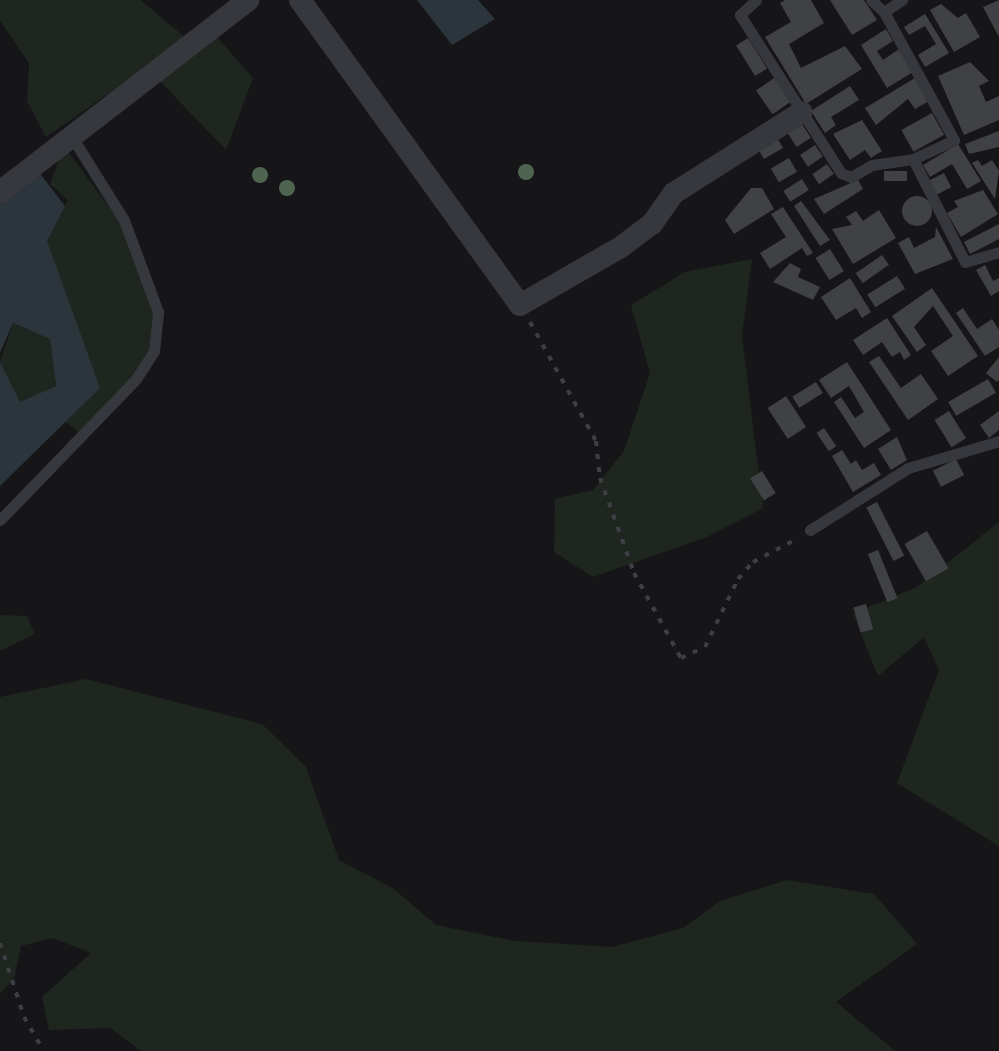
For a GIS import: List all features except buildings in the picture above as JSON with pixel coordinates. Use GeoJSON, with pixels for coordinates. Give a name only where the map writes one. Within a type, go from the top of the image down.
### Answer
{"type":"FeatureCollection","features":[{"type":"Feature","properties":{"kind":"street"},"geometry":{"type":"LineString","coordinates":[[0,192],[70,133],[248,0]]}},
{"type":"Feature","properties":{"kind":"street"},"geometry":{"type":"LineString","coordinates":[[300,0],[520,306],[621,246],[652,224],[674,193],[802,112]]}},
{"type":"Feature","properties":{"kind":"lane"},"geometry":{"type":"LineString","coordinates":[[756,0],[740,15],[840,173],[851,176],[872,165],[912,159],[954,140],[884,12],[871,0]]}},
{"type":"Feature","properties":{"kind":"lane"},"geometry":{"type":"LineString","coordinates":[[884,12],[902,0]]}},
{"type":"Feature","properties":{"kind":"lane"},"geometry":{"type":"LineString","coordinates":[[0,520],[136,379],[154,350],[158,312],[124,220],[70,133]]}},
{"type":"Feature","properties":{"kind":"lane"},"geometry":{"type":"LineString","coordinates":[[912,159],[965,262],[999,252]]}},
{"type":"Feature","properties":{"kind":"lane"},"geometry":{"type":"LineString","coordinates":[[810,530],[908,468],[999,441]]}},
{"type":"Feature","properties":{"kind":"path"},"geometry":{"type":"LineString","coordinates":[[520,306],[596,441],[600,478],[634,573],[680,658],[705,647],[738,579],[754,562],[810,530]]}},
{"type":"Feature","properties":{"kind":"path"},"geometry":{"type":"LineString","coordinates":[[0,943],[24,1017],[44,1051]]}},
{"type":"Feature","properties":{"kind":"shaded area"},"geometry":{"type":"Polygon","coordinates":[[[0,0],[141,0],[187,39],[46,137],[27,101],[29,63],[0,21],[0,0]]]}},
{"type":"Feature","properties":{"kind":"shaded area"},"geometry":{"type":"Polygon","coordinates":[[[417,0],[478,0],[495,19],[452,45],[417,0]]]}},
{"type":"Feature","properties":{"kind":"shaded area"},"geometry":{"type":"Polygon","coordinates":[[[216,36],[253,78],[226,150],[156,77],[216,36]]]}},
{"type":"Feature","properties":{"kind":"shaded area"},"geometry":{"type":"Polygon","coordinates":[[[64,146],[120,222],[154,313],[149,350],[132,378],[79,432],[64,421],[41,243],[68,200],[50,184],[64,146]]]}},
{"type":"Feature","properties":{"kind":"shaded area"},"geometry":{"type":"Polygon","coordinates":[[[38,171],[65,206],[47,241],[100,388],[0,486],[0,362],[20,402],[56,386],[50,339],[13,323],[0,353],[0,199],[38,171]]]}},
{"type":"Feature","properties":{"kind":"shaded area"},"geometry":{"type":"Polygon","coordinates":[[[752,259],[742,336],[763,508],[707,537],[593,577],[554,552],[555,499],[593,490],[624,451],[650,373],[631,305],[685,272],[752,259]]]}},
{"type":"Feature","properties":{"kind":"shaded area"},"geometry":{"type":"Polygon","coordinates":[[[13,323],[50,339],[56,386],[20,403],[0,362],[13,323]]]}},
{"type":"Feature","properties":{"kind":"shaded area"},"geometry":{"type":"Polygon","coordinates":[[[999,522],[999,846],[897,783],[939,670],[924,637],[878,676],[853,614],[917,587],[999,522]]]}},
{"type":"Feature","properties":{"kind":"shaded area"},"geometry":{"type":"Polygon","coordinates":[[[0,615],[27,616],[35,634],[0,651],[0,615]]]}},
{"type":"Feature","properties":{"kind":"shaded area"},"geometry":{"type":"Polygon","coordinates":[[[86,679],[262,724],[306,767],[339,860],[394,889],[436,925],[515,941],[612,947],[683,928],[720,901],[787,880],[874,894],[917,944],[836,1002],[895,1051],[141,1051],[110,1028],[49,1030],[42,997],[91,953],[53,938],[21,946],[14,979],[0,994],[0,697],[86,679]]]}}]}
